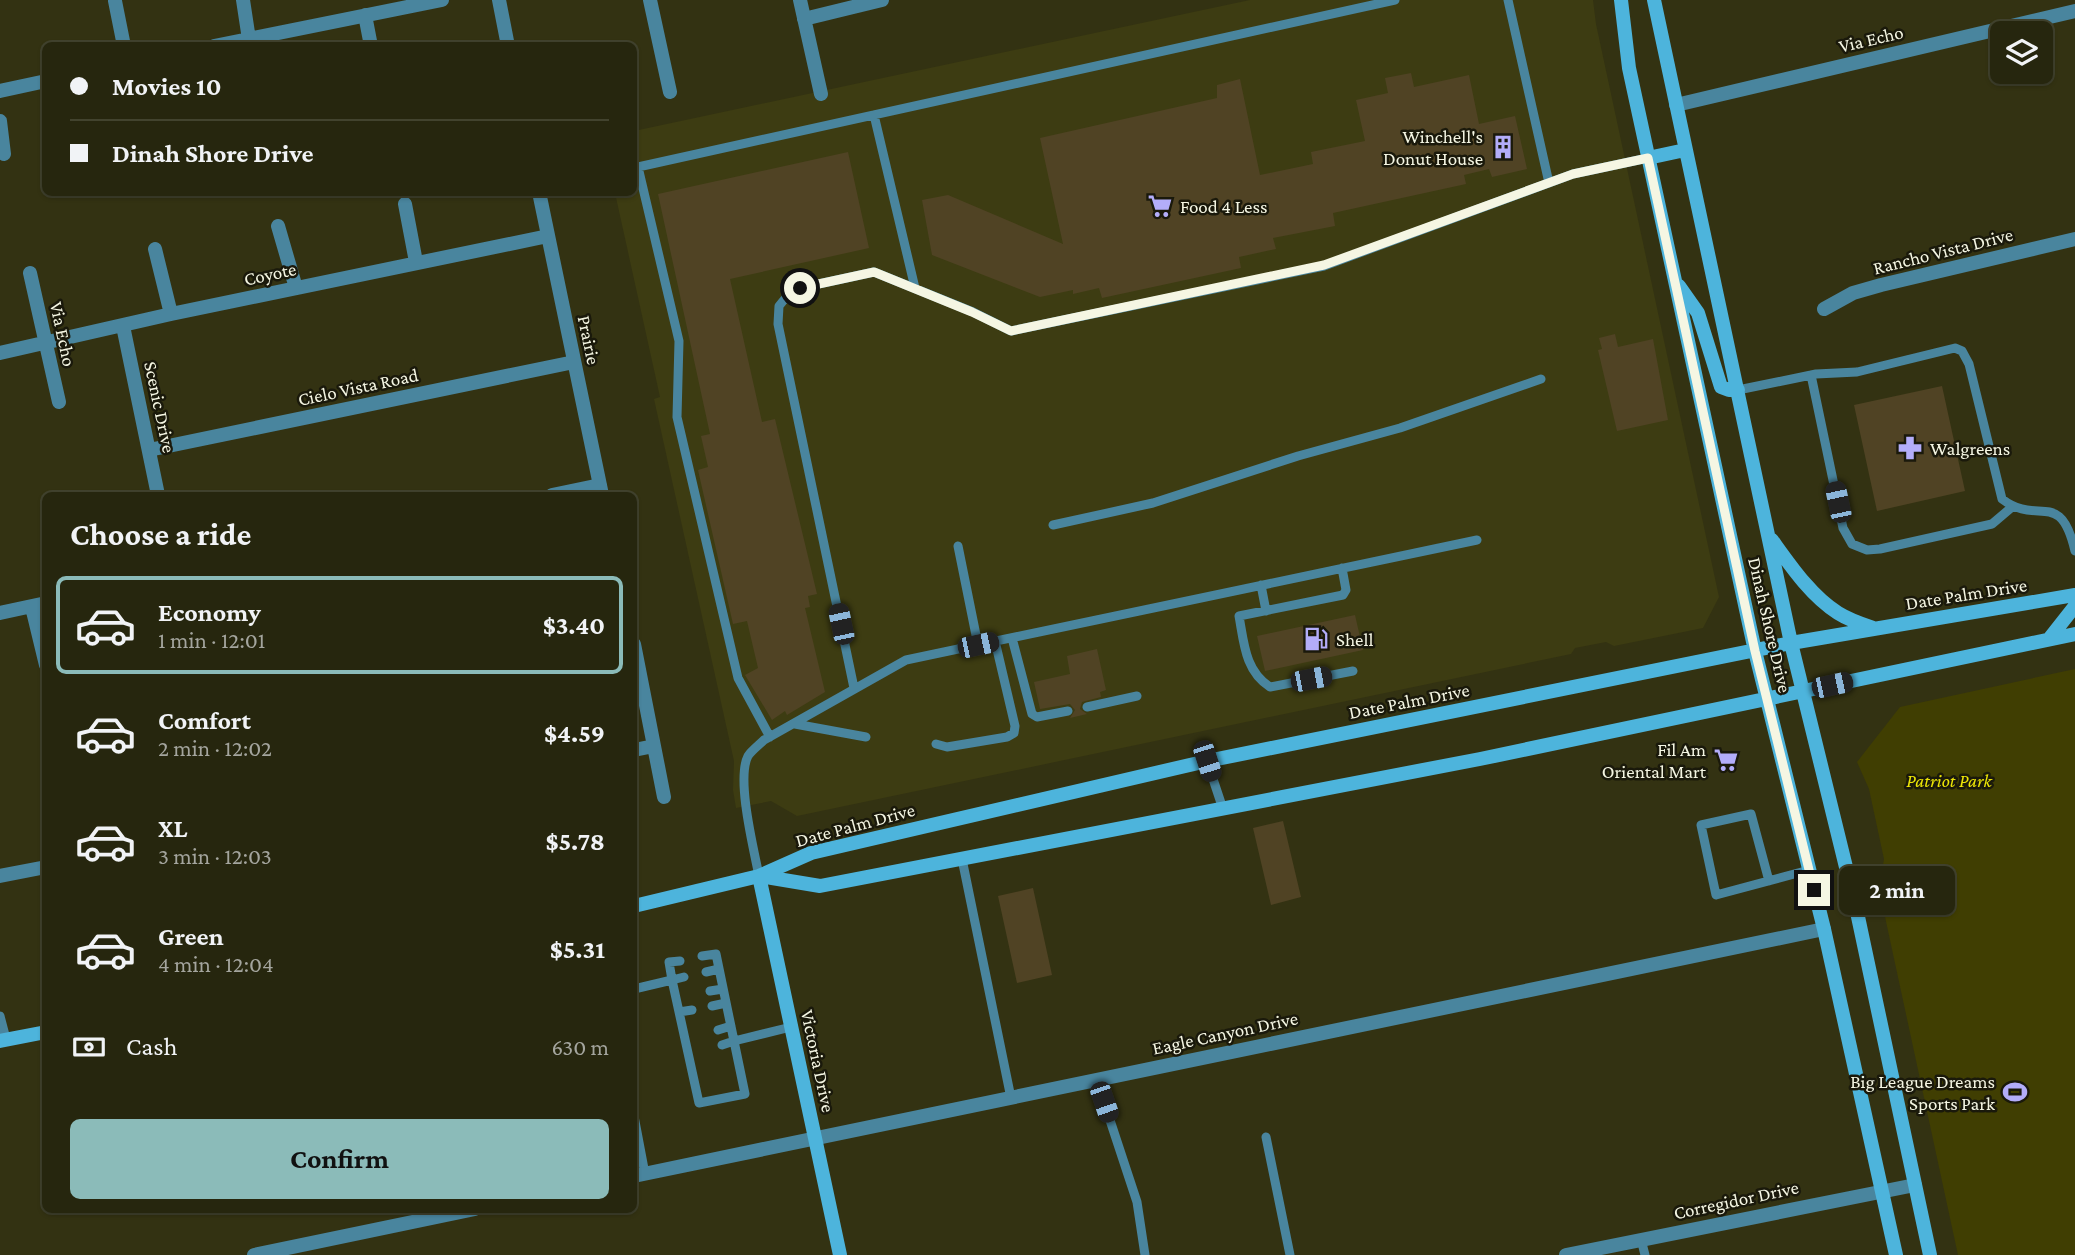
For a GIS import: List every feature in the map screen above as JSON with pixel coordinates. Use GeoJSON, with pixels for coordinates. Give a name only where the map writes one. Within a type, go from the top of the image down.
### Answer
{"type":"FeatureCollection","features":[{"type":"Feature","properties":{"kind":"main road","name":"Dinah Shore Drive"},"geometry":{"type":"LineString","coordinates":[[1621,0],[1629,68],[1755,651],[1824,929],[1896,1255]]}},
{"type":"Feature","properties":{"kind":"main road"},"geometry":{"type":"LineString","coordinates":[[1643,0],[1659,24]]}},
{"type":"Feature","properties":{"kind":"main road","name":"Dinah Shore Drive"},"geometry":{"type":"LineString","coordinates":[[1654,0],[1791,643],[1857,912],[1930,1255]]}},
{"type":"Feature","properties":{"kind":"main road"},"geometry":{"type":"LineString","coordinates":[[1648,158],[1685,150]]}},
{"type":"Feature","properties":{"kind":"main road"},"geometry":{"type":"LineString","coordinates":[[1674,279],[1698,313],[1721,387],[1738,390]]}},
{"type":"Feature","properties":{"kind":"main road"},"geometry":{"type":"LineString","coordinates":[[1768,534],[1798,575],[1828,606],[1840,615],[1874,629]]}},
{"type":"Feature","properties":{"kind":"main road","name":"Date Palm Drive"},"geometry":{"type":"LineString","coordinates":[[637,905],[759,876],[811,853],[1207,761],[1791,643],[2075,595]]}},
{"type":"Feature","properties":{"kind":"main road"},"geometry":{"type":"LineString","coordinates":[[2049,639],[2075,606]]}},
{"type":"Feature","properties":{"kind":"main road","name":"Date Palm Drive"},"geometry":{"type":"LineString","coordinates":[[759,876],[820,886],[1492,757],[2075,634]]}},
{"type":"Feature","properties":{"kind":"main road","name":"Victoria Drive"},"geometry":{"type":"LineString","coordinates":[[759,876],[840,1255]]}},
{"type":"Feature","properties":{"kind":"main road"},"geometry":{"type":"LineString","coordinates":[[3,1040],[42,1033]]}},
{"type":"Feature","properties":{"kind":"street"},"geometry":{"type":"LineString","coordinates":[[243,0],[249,42],[372,9],[442,0]]}},
{"type":"Feature","properties":{"kind":"street"},"geometry":{"type":"LineString","coordinates":[[499,0],[507,42]]}},
{"type":"Feature","properties":{"kind":"street"},"geometry":{"type":"LineString","coordinates":[[650,0],[670,92]]}},
{"type":"Feature","properties":{"kind":"street"},"geometry":{"type":"LineString","coordinates":[[800,0],[821,94]]}},
{"type":"Feature","properties":{"kind":"street"},"geometry":{"type":"LineString","coordinates":[[804,19],[882,0]]}},
{"type":"Feature","properties":{"kind":"street"},"geometry":{"type":"LineString","coordinates":[[115,1],[123,42]]}},
{"type":"Feature","properties":{"kind":"street"},"geometry":{"type":"LineString","coordinates":[[371,42],[372,9]]}},
{"type":"Feature","properties":{"kind":"street","name":"Via Echo"},"geometry":{"type":"LineString","coordinates":[[1676,106],[2075,11]]}},
{"type":"Feature","properties":{"kind":"street"},"geometry":{"type":"LineString","coordinates":[[0,91],[42,82]]}},
{"type":"Feature","properties":{"kind":"street"},"geometry":{"type":"LineString","coordinates":[[0,121],[5,154]]}},
{"type":"Feature","properties":{"kind":"street","name":"Prairie"},"geometry":{"type":"LineString","coordinates":[[540,196],[601,490]]}},
{"type":"Feature","properties":{"kind":"street"},"geometry":{"type":"LineString","coordinates":[[405,204],[416,261]]}},
{"type":"Feature","properties":{"kind":"street"},"geometry":{"type":"LineString","coordinates":[[278,226],[296,288]]}},
{"type":"Feature","properties":{"kind":"street","name":"Coyote"},"geometry":{"type":"LineString","coordinates":[[0,353],[416,261],[548,236]]}},
{"type":"Feature","properties":{"kind":"street","name":"Rancho Vista Drive"},"geometry":{"type":"LineString","coordinates":[[1824,309],[1853,293],[1881,285],[2075,239]]}},
{"type":"Feature","properties":{"kind":"street"},"geometry":{"type":"LineString","coordinates":[[155,249],[171,314]]}},
{"type":"Feature","properties":{"kind":"street","name":"Via Echo"},"geometry":{"type":"LineString","coordinates":[[30,273],[59,402]]}},
{"type":"Feature","properties":{"kind":"street","name":"Scenic Drive"},"geometry":{"type":"LineString","coordinates":[[123,326],[157,492]]}},
{"type":"Feature","properties":{"kind":"street","name":"Cielo Vista Road"},"geometry":{"type":"LineString","coordinates":[[149,450],[574,362]]}},
{"type":"Feature","properties":{"kind":"street"},"geometry":{"type":"LineString","coordinates":[[581,492],[601,490]]}},
{"type":"Feature","properties":{"kind":"street"},"geometry":{"type":"LineString","coordinates":[[0,613],[39,605],[42,631]]}},
{"type":"Feature","properties":{"kind":"street"},"geometry":{"type":"LineString","coordinates":[[637,659],[664,797]]}},
{"type":"Feature","properties":{"kind":"street"},"geometry":{"type":"LineString","coordinates":[[637,749],[654,746]]}},
{"type":"Feature","properties":{"kind":"street"},"geometry":{"type":"LineString","coordinates":[[0,876],[42,868]]}},
{"type":"Feature","properties":{"kind":"street","name":"Eagle Canyon Drive"},"geometry":{"type":"LineString","coordinates":[[639,1175],[1824,929]]}},
{"type":"Feature","properties":{"kind":"street","name":"Corregidor Drive"},"geometry":{"type":"LineString","coordinates":[[1566,1255],[1915,1185]]}},
{"type":"Feature","properties":{"kind":"street"},"geometry":{"type":"LineString","coordinates":[[254,1255],[455,1213]]}},
{"type":"Feature","properties":{"kind":"lane"},"geometry":{"type":"LineString","coordinates":[[770,737],[738,678],[695,496],[677,417],[679,341],[638,167],[1395,0]]}},
{"type":"Feature","properties":{"kind":"lane"},"geometry":{"type":"LineString","coordinates":[[1508,0],[1549,183]]}},
{"type":"Feature","properties":{"kind":"lane"},"geometry":{"type":"LineString","coordinates":[[874,115],[915,288]]}},
{"type":"Feature","properties":{"kind":"lane"},"geometry":{"type":"LineString","coordinates":[[854,688],[778,324],[779,306],[788,295],[800,288],[874,272],[1011,331],[1324,265],[1573,174],[1648,158]]}},
{"type":"Feature","properties":{"kind":"lane"},"geometry":{"type":"LineString","coordinates":[[1738,390],[1811,375],[1857,372],[1955,348],[1962,351],[1969,364],[2002,499],[2012,507],[2051,512],[2061,517],[2068,526],[2075,551]]}},
{"type":"Feature","properties":{"kind":"lane"},"geometry":{"type":"LineString","coordinates":[[1811,375],[1843,528],[1852,544],[1867,550],[1880,549],[1992,524],[2012,507]]}},
{"type":"Feature","properties":{"kind":"lane"},"geometry":{"type":"LineString","coordinates":[[1053,525],[1153,503],[1298,456],[1400,428],[1541,379]]}},
{"type":"Feature","properties":{"kind":"lane"},"geometry":{"type":"LineString","coordinates":[[759,876],[745,794],[748,756],[770,737],[906,660],[1477,540]]}},
{"type":"Feature","properties":{"kind":"lane"},"geometry":{"type":"LineString","coordinates":[[958,546],[978,645]]}},
{"type":"Feature","properties":{"kind":"lane"},"geometry":{"type":"LineString","coordinates":[[1342,568],[1346,590],[1343,595],[1239,616],[1248,662],[1258,680],[1270,687],[1353,671]]}},
{"type":"Feature","properties":{"kind":"lane"},"geometry":{"type":"LineString","coordinates":[[1261,585],[1266,611]]}},
{"type":"Feature","properties":{"kind":"lane"},"geometry":{"type":"LineString","coordinates":[[1012,638],[1032,714],[1037,717],[1068,711]]}},
{"type":"Feature","properties":{"kind":"lane"},"geometry":{"type":"LineString","coordinates":[[936,744],[947,747],[1007,737],[1014,733],[1015,726],[995,641]]}},
{"type":"Feature","properties":{"kind":"lane"},"geometry":{"type":"LineString","coordinates":[[1087,707],[1137,696]]}},
{"type":"Feature","properties":{"kind":"lane"},"geometry":{"type":"LineString","coordinates":[[795,724],[866,737]]}},
{"type":"Feature","properties":{"kind":"lane"},"geometry":{"type":"LineString","coordinates":[[1207,761],[1223,810]]}},
{"type":"Feature","properties":{"kind":"lane"},"geometry":{"type":"LineString","coordinates":[[1769,881],[1751,814],[1701,825],[1716,895],[1769,881],[1810,870]]}},
{"type":"Feature","properties":{"kind":"lane"},"geometry":{"type":"LineString","coordinates":[[962,859],[1011,1098]]}},
{"type":"Feature","properties":{"kind":"lane"},"geometry":{"type":"LineString","coordinates":[[680,961],[669,962],[699,1103],[746,1094],[716,954],[702,956]]}},
{"type":"Feature","properties":{"kind":"lane"},"geometry":{"type":"LineString","coordinates":[[706,972],[719,969]]}},
{"type":"Feature","properties":{"kind":"lane"},"geometry":{"type":"LineString","coordinates":[[637,988],[684,978]]}},
{"type":"Feature","properties":{"kind":"lane"},"geometry":{"type":"LineString","coordinates":[[710,991],[723,989]]}},
{"type":"Feature","properties":{"kind":"lane"},"geometry":{"type":"LineString","coordinates":[[676,999],[687,996]]}},
{"type":"Feature","properties":{"kind":"lane"},"geometry":{"type":"LineString","coordinates":[[712,1006],[726,1003]]}},
{"type":"Feature","properties":{"kind":"lane"},"geometry":{"type":"LineString","coordinates":[[679,1012],[692,1010]]}},
{"type":"Feature","properties":{"kind":"lane"},"geometry":{"type":"LineString","coordinates":[[0,1016],[3,1040]]}},
{"type":"Feature","properties":{"kind":"lane"},"geometry":{"type":"LineString","coordinates":[[718,1030],[731,1026]]}},
{"type":"Feature","properties":{"kind":"lane"},"geometry":{"type":"LineString","coordinates":[[722,1045],[791,1027]]}},
{"type":"Feature","properties":{"kind":"lane"},"geometry":{"type":"LineString","coordinates":[[684,1038],[697,1035]]}},
{"type":"Feature","properties":{"kind":"lane"},"geometry":{"type":"LineString","coordinates":[[688,1054],[700,1050]]}},
{"type":"Feature","properties":{"kind":"lane"},"geometry":{"type":"LineString","coordinates":[[1099,1079],[1137,1202],[1145,1255]]}},
{"type":"Feature","properties":{"kind":"lane"},"geometry":{"type":"LineString","coordinates":[[1266,1138],[1290,1255]]}},
{"type":"Feature","properties":{"kind":"lane"},"geometry":{"type":"LineString","coordinates":[[637,1151],[639,1175]]}},
{"type":"Feature","properties":{"kind":"lane"},"geometry":{"type":"LineString","coordinates":[[1641,1239],[1645,1255]]}},
{"type":"Feature","properties":{"kind":"shaded area"},"geometry":{"type":"Polygon","coordinates":[[[1250,0],[1593,0],[1719,597],[1703,628],[1614,646],[1606,642],[1575,648],[1571,654],[797,816],[771,801],[736,808],[733,790],[734,761],[654,399],[660,397],[616,196],[637,196],[637,130],[1250,0]]]}},
{"type":"Feature","properties":{"kind":"green space","name":"Patriot Park"},"geometry":{"type":"Polygon","coordinates":[[[2075,669],[2075,1255],[1958,1255],[1879,889],[1884,859],[1869,789],[1857,762],[1900,707],[2075,669]]]}},
{"type":"Feature","properties":{"kind":"building"},"geometry":{"type":"Polygon","coordinates":[[[1411,73],[1414,87],[1469,75],[1479,124],[1515,116],[1527,169],[1492,177],[1489,169],[1464,175],[1466,184],[1333,213],[1335,226],[1273,238],[1276,249],[1239,257],[1241,268],[1102,298],[1099,288],[1040,297],[932,255],[922,200],[948,195],[1063,244],[1040,138],[1217,98],[1217,85],[1240,79],[1260,175],[1313,164],[1311,152],[1365,141],[1356,100],[1388,93],[1385,78],[1411,73]]]}},
{"type":"Feature","properties":{"kind":"building"},"geometry":{"type":"Polygon","coordinates":[[[848,152],[869,248],[730,279],[762,422],[775,419],[817,594],[808,596],[810,607],[805,608],[825,692],[787,715],[785,711],[772,720],[745,675],[758,668],[747,621],[733,624],[698,470],[708,467],[701,436],[710,434],[658,194],[848,152]]]}},
{"type":"Feature","properties":{"kind":"building"},"geometry":{"type":"Polygon","coordinates":[[[1615,334],[1618,347],[1653,339],[1668,420],[1617,431],[1598,350],[1602,349],[1599,338],[1615,334]]]}},
{"type":"Feature","properties":{"kind":"building","name":"Walgreens"},"geometry":{"type":"Polygon","coordinates":[[[1942,386],[1965,491],[1877,511],[1854,405],[1942,386]]]}},
{"type":"Feature","properties":{"kind":"building"},"geometry":{"type":"Polygon","coordinates":[[[1355,615],[1363,650],[1265,671],[1257,636],[1355,615]]]}},
{"type":"Feature","properties":{"kind":"building"},"geometry":{"type":"Polygon","coordinates":[[[1097,649],[1106,690],[1100,692],[1101,697],[1082,702],[1080,709],[1087,714],[1070,718],[1075,710],[1070,704],[1040,709],[1034,682],[1070,674],[1067,656],[1097,649]]]}},
{"type":"Feature","properties":{"kind":"building"},"geometry":{"type":"Polygon","coordinates":[[[1283,821],[1301,897],[1271,905],[1253,828],[1283,821]]]}},
{"type":"Feature","properties":{"kind":"building"},"geometry":{"type":"Polygon","coordinates":[[[1033,888],[1052,975],[1017,983],[998,896],[1033,888]]]}},
{"type":"Feature","properties":{"kind":"place","name":"Winchell's Donut House"},"geometry":{"type":"Point","coordinates":[1503,147]}},
{"type":"Feature","properties":{"kind":"place","name":"Food 4 Less"},"geometry":{"type":"Point","coordinates":[1160,206]}},
{"type":"Feature","properties":{"kind":"place","name":"Walgreens"},"geometry":{"type":"Point","coordinates":[1910,448]}},
{"type":"Feature","properties":{"kind":"place","name":"Shell"},"geometry":{"type":"Point","coordinates":[1316,639]}},
{"type":"Feature","properties":{"kind":"place","name":"Fil Am Oriental Mart"},"geometry":{"type":"Point","coordinates":[1726,760]}},
{"type":"Feature","properties":{"kind":"place","name":"Big League Dreams Sports Park"},"geometry":{"type":"Point","coordinates":[2015,1092]}},
{"type":"Feature","properties":{"kind":"route"},"geometry":{"type":"LineString","coordinates":[[800,288],[874,272],[1011,331],[1324,265],[1573,174],[1648,158],[1755,651],[1814,890]]}}]}
